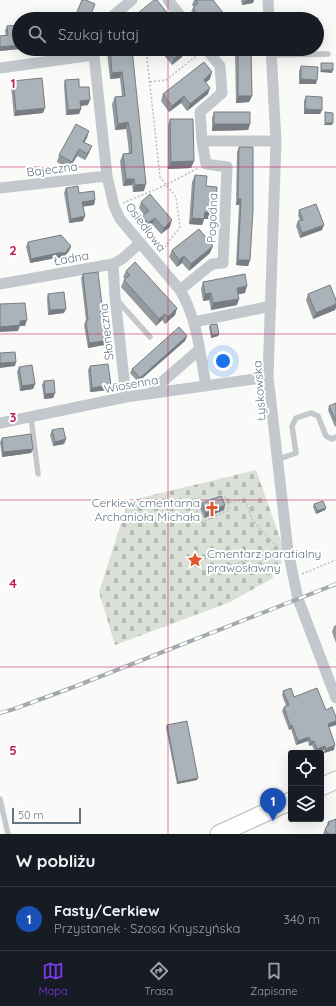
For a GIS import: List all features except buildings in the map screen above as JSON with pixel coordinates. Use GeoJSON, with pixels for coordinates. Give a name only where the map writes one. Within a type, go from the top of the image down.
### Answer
{"type":"FeatureCollection","features":[{"type":"Feature","properties":{"kind":"main road"},"geometry":{"type":"LineString","coordinates":[[323,786],[336,780]]}},
{"type":"Feature","properties":{"kind":"main road"},"geometry":{"type":"LineString","coordinates":[[219,834],[288,802]]}},
{"type":"Feature","properties":{"kind":"street"},"geometry":{"type":"LineString","coordinates":[[117,12],[132,0]]}},
{"type":"Feature","properties":{"kind":"street"},"geometry":{"type":"LineString","coordinates":[[168,0],[177,12]]}},
{"type":"Feature","properties":{"kind":"street"},"geometry":{"type":"LineString","coordinates":[[268,0],[269,12]]}},
{"type":"Feature","properties":{"kind":"street"},"geometry":{"type":"LineString","coordinates":[[0,68],[71,56]]}},
{"type":"Feature","properties":{"kind":"street","name":"Osiedlowa"},"geometry":{"type":"LineString","coordinates":[[95,56],[107,176],[114,206],[120,219],[180,290],[186,301],[194,322],[206,386]]}},
{"type":"Feature","properties":{"kind":"street"},"geometry":{"type":"LineString","coordinates":[[206,164],[202,141],[200,112],[222,93],[220,66],[209,56]]}},
{"type":"Feature","properties":{"kind":"street","name":"Łyskowska"},"geometry":{"type":"LineString","coordinates":[[271,56],[276,141],[268,377],[279,459],[288,551],[293,578],[298,599],[336,698]]}},
{"type":"Feature","properties":{"kind":"street"},"geometry":{"type":"LineString","coordinates":[[202,141],[276,141]]}},
{"type":"Feature","properties":{"kind":"street","name":"Pogodna"},"geometry":{"type":"LineString","coordinates":[[180,290],[212,264],[223,263],[227,166],[206,164]]}},
{"type":"Feature","properties":{"kind":"street","name":"Bajeczna"},"geometry":{"type":"LineString","coordinates":[[0,188],[107,176]]}},
{"type":"Feature","properties":{"kind":"street","name":"Ładna"},"geometry":{"type":"LineString","coordinates":[[0,284],[113,264],[122,259],[140,243]]}},
{"type":"Feature","properties":{"kind":"street","name":"Słoneczna"},"geometry":{"type":"LineString","coordinates":[[113,264],[115,297],[126,397]]}},
{"type":"Feature","properties":{"kind":"street"},"geometry":{"type":"LineString","coordinates":[[194,322],[271,306]]}},
{"type":"Feature","properties":{"kind":"street"},"geometry":{"type":"LineString","coordinates":[[152,393],[155,388],[199,350]]}},
{"type":"Feature","properties":{"kind":"street","name":"Wiosenna"},"geometry":{"type":"LineString","coordinates":[[0,423],[126,397],[268,377]]}},
{"type":"Feature","properties":{"kind":"lane"},"geometry":{"type":"LineString","coordinates":[[324,54],[328,54]]}},
{"type":"Feature","properties":{"kind":"lane"},"geometry":{"type":"LineString","coordinates":[[115,297],[150,337]]}},
{"type":"Feature","properties":{"kind":"lane"},"geometry":{"type":"LineString","coordinates":[[279,459],[296,453],[292,426],[296,418],[311,413],[318,416],[326,436],[332,439],[336,438]]}},
{"type":"Feature","properties":{"kind":"lane"},"geometry":{"type":"LineString","coordinates":[[31,417],[38,474]]}},
{"type":"Feature","properties":{"kind":"lane"},"geometry":{"type":"LineString","coordinates":[[0,799],[8,834]]}},
{"type":"Feature","properties":{"kind":"path"},"geometry":{"type":"LineString","coordinates":[[147,56],[160,177],[176,197],[180,228],[154,259]]}},
{"type":"Feature","properties":{"kind":"path"},"geometry":{"type":"LineString","coordinates":[[149,82],[166,80],[197,56]]}},
{"type":"Feature","properties":{"kind":"path"},"geometry":{"type":"LineString","coordinates":[[114,206],[166,184],[206,164]]}},
{"type":"Feature","properties":{"kind":"path"},"geometry":{"type":"LineString","coordinates":[[202,504],[195,507],[202,522],[229,510],[228,503],[224,496],[217,498]]}},
{"type":"Feature","properties":{"kind":"path"},"geometry":{"type":"LineString","coordinates":[[228,503],[245,499],[252,519],[282,553]]}},
{"type":"Feature","properties":{"kind":"path"},"geometry":{"type":"LineString","coordinates":[[216,571],[278,549]]}},
{"type":"Feature","properties":{"kind":"path"},"geometry":{"type":"LineString","coordinates":[[293,578],[336,560]]}},
{"type":"Feature","properties":{"kind":"green space","name":"Cmentarz parafialny prawosławny"},"geometry":{"type":"Polygon","coordinates":[[[256,470],[285,552],[279,555],[282,564],[271,568],[273,578],[230,602],[115,645],[99,592],[128,501],[256,470]]]}},
{"type":"Feature","properties":{"kind":"railway"},"geometry":{"type":"LineString","coordinates":[[0,713],[71,688],[336,584]]}},
{"type":"Feature","properties":{"kind":"place","name":"Cerkiew cmentarna Archanioła Michała"},"geometry":{"type":"Point","coordinates":[212,509]}},
{"type":"Feature","properties":{"kind":"place","name":"Cmentarz parafialny prawosławny"},"geometry":{"type":"Point","coordinates":[195,560]}},
{"type":"Feature","properties":{"kind":"place","name":"Fasty/Cerkiew"},"geometry":{"type":"Point","coordinates":[273,821]}}]}
